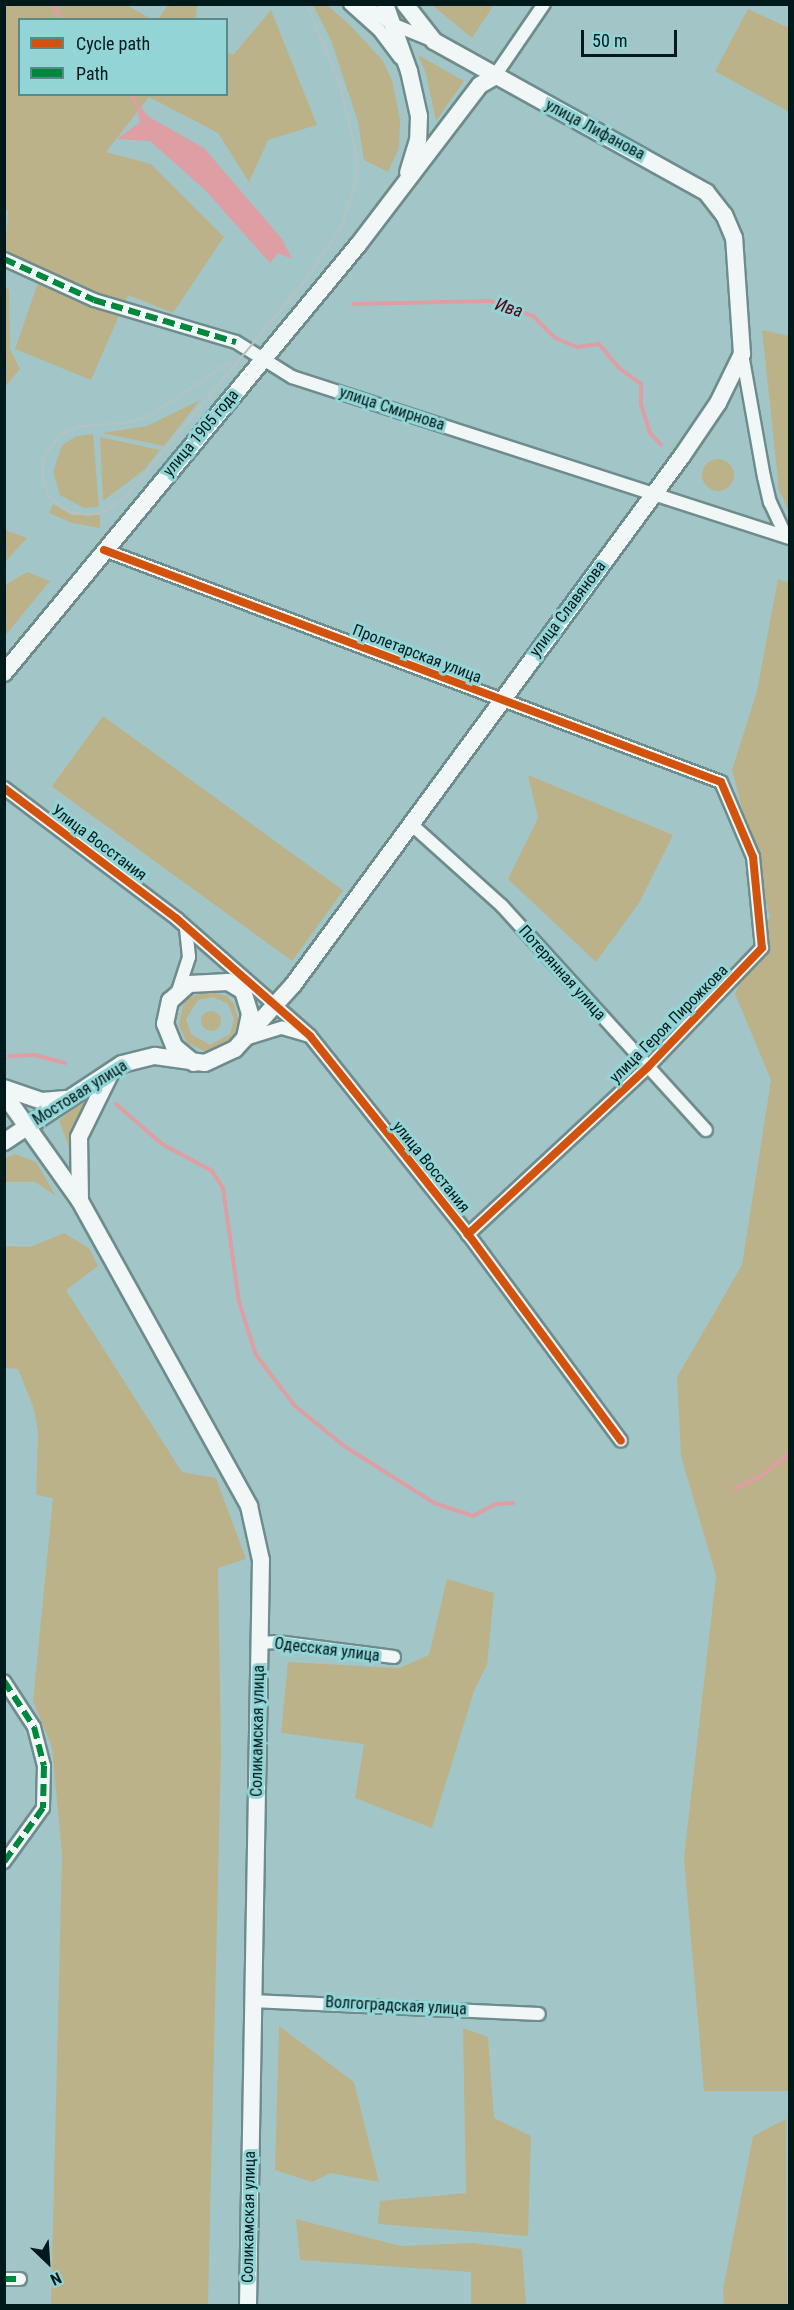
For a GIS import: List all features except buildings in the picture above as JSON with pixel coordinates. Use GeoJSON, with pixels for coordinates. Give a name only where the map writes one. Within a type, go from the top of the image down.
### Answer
{"type":"FeatureCollection","features":[{"type":"Feature","properties":{"kind":"main road","name":"улица 1905 года"},"geometry":{"type":"LineString","coordinates":[[385,4],[409,71],[419,116],[418,140],[398,194]]}},
{"type":"Feature","properties":{"kind":"main road"},"geometry":{"type":"LineString","coordinates":[[405,4],[434,41]]}},
{"type":"Feature","properties":{"kind":"main road","name":"улица Лифанова"},"geometry":{"type":"LineString","coordinates":[[434,41],[494,77],[695,184],[718,204],[734,237],[742,354]]}},
{"type":"Feature","properties":{"kind":"main road","name":"улица 1905 года"},"geometry":{"type":"LineString","coordinates":[[4,673],[398,194],[480,85],[494,77]]}},
{"type":"Feature","properties":{"kind":"main road","name":"улица Славянова"},"geometry":{"type":"LineString","coordinates":[[245,1039],[274,1006],[411,824],[500,700],[654,494],[718,403],[742,354]]}},
{"type":"Feature","properties":{"kind":"main road"},"geometry":{"type":"LineString","coordinates":[[202,980],[228,982],[243,991],[250,1014],[245,1039],[227,1056],[195,1063],[174,1046],[165,1024],[166,1012],[178,991],[202,980]]}},
{"type":"Feature","properties":{"kind":"main road","name":"Мостовая улица"},"geometry":{"type":"LineString","coordinates":[[4,1142],[113,1069],[155,1056],[195,1063]]}},
{"type":"Feature","properties":{"kind":"main road","name":"Соликамская улица"},"geometry":{"type":"LineString","coordinates":[[80,1201],[79,1137],[113,1069]]}},
{"type":"Feature","properties":{"kind":"main road"},"geometry":{"type":"LineString","coordinates":[[4,1088],[42,1101],[63,1100],[75,1094]]}},
{"type":"Feature","properties":{"kind":"main road","name":"Соликамская улица"},"geometry":{"type":"LineString","coordinates":[[4,1094],[80,1201],[249,1506],[261,1560],[248,2306]]}},
{"type":"Feature","properties":{"kind":"street"},"geometry":{"type":"LineString","coordinates":[[350,4],[379,30],[409,71]]}},
{"type":"Feature","properties":{"kind":"street"},"geometry":{"type":"LineString","coordinates":[[363,4],[392,24],[434,41]]}},
{"type":"Feature","properties":{"kind":"street","name":"улица 1905 года"},"geometry":{"type":"LineString","coordinates":[[494,77],[544,4]]}},
{"type":"Feature","properties":{"kind":"street","name":"улица Смирнова"},"geometry":{"type":"LineString","coordinates":[[4,259],[94,300],[236,342],[292,377],[788,537]]}},
{"type":"Feature","properties":{"kind":"street"},"geometry":{"type":"LineString","coordinates":[[742,354],[764,477],[788,537]]}},
{"type":"Feature","properties":{"kind":"street","name":"Пролетарская улица"},"geometry":{"type":"LineString","coordinates":[[104,550],[721,782]]}},
{"type":"Feature","properties":{"kind":"street","name":"улица Героя Пирожкова"},"geometry":{"type":"LineString","coordinates":[[468,1234],[648,1067],[762,948],[753,856],[721,782]]}},
{"type":"Feature","properties":{"kind":"street","name":"Улица Восстания"},"geometry":{"type":"LineString","coordinates":[[4,788],[208,945]]}},
{"type":"Feature","properties":{"kind":"street","name":"Потерянная улица"},"geometry":{"type":"LineString","coordinates":[[411,824],[502,906],[706,1130]]}},
{"type":"Feature","properties":{"kind":"street"},"geometry":{"type":"LineString","coordinates":[[178,991],[189,957],[182,923]]}},
{"type":"Feature","properties":{"kind":"street"},"geometry":{"type":"LineString","coordinates":[[208,945],[274,1006]]}},
{"type":"Feature","properties":{"kind":"street"},"geometry":{"type":"LineString","coordinates":[[208,945],[243,991],[259,1003],[274,1006]]}},
{"type":"Feature","properties":{"kind":"street","name":"улица Восстания"},"geometry":{"type":"LineString","coordinates":[[274,1006],[309,1036],[468,1234],[621,1441]]}},
{"type":"Feature","properties":{"kind":"street"},"geometry":{"type":"LineString","coordinates":[[245,1039],[282,1028],[309,1036]]}},
{"type":"Feature","properties":{"kind":"street","name":"Одесская улица"},"geometry":{"type":"LineString","coordinates":[[260,1643],[276,1642],[394,1657]]}},
{"type":"Feature","properties":{"kind":"street"},"geometry":{"type":"LineString","coordinates":[[4,1681],[34,1727],[44,1766],[43,1808],[4,1862]]}},
{"type":"Feature","properties":{"kind":"street","name":"Волгоградская улица"},"geometry":{"type":"LineString","coordinates":[[252,2001],[539,2014]]}},
{"type":"Feature","properties":{"kind":"street"},"geometry":{"type":"LineString","coordinates":[[4,2279],[20,2279]]}},
{"type":"Feature","properties":{"kind":"shaded area"},"geometry":{"type":"Polygon","coordinates":[[[4,5],[126,5],[150,18],[18,18],[18,96],[228,96],[228,52],[233,55],[271,10],[317,125],[268,140],[249,182],[218,133],[149,97],[106,152],[151,164],[224,237],[173,313],[128,295],[91,380],[15,349],[42,271],[5,252],[8,211],[4,210],[4,5]]]}},
{"type":"Feature","properties":{"kind":"shaded area"},"geometry":{"type":"Polygon","coordinates":[[[168,5],[197,5],[196,18],[159,18],[168,5]]]}},
{"type":"Feature","properties":{"kind":"shaded area"},"geometry":{"type":"Polygon","coordinates":[[[313,5],[327,5],[353,28],[383,61],[392,80],[400,119],[399,148],[388,172],[364,160],[358,122],[331,40],[313,5]]]}},
{"type":"Feature","properties":{"kind":"shaded area"},"geometry":{"type":"Polygon","coordinates":[[[432,5],[494,5],[472,38],[432,5]]]}},
{"type":"Feature","properties":{"kind":"shaded area"},"geometry":{"type":"Polygon","coordinates":[[[748,9],[789,28],[789,112],[715,71],[748,9]]]}},
{"type":"Feature","properties":{"kind":"shaded area"},"geometry":{"type":"Polygon","coordinates":[[[418,55],[464,81],[436,121],[426,74],[418,55]]]}},
{"type":"Feature","properties":{"kind":"shaded area"},"geometry":{"type":"Polygon","coordinates":[[[135,101],[149,117],[204,148],[282,239],[292,259],[278,253],[270,263],[205,190],[150,141],[117,139],[140,122],[135,101]]]}},
{"type":"Feature","properties":{"kind":"shaded area"},"geometry":{"type":"Polygon","coordinates":[[[5,288],[9,289],[10,349],[20,369],[5,387],[5,288]]]}},
{"type":"Feature","properties":{"kind":"shaded area"},"geometry":{"type":"Polygon","coordinates":[[[762,330],[789,336],[789,512],[779,490],[762,330]]]}},
{"type":"Feature","properties":{"kind":"shaded area"},"geometry":{"type":"Polygon","coordinates":[[[200,400],[164,446],[102,433],[147,426],[200,400]]]}},
{"type":"Feature","properties":{"kind":"shaded area"},"geometry":{"type":"Polygon","coordinates":[[[93,434],[99,507],[84,508],[60,495],[53,472],[62,445],[77,436],[93,434]]]}},
{"type":"Feature","properties":{"kind":"shaded area"},"geometry":{"type":"Polygon","coordinates":[[[100,437],[160,450],[144,470],[103,501],[100,437]]]}},
{"type":"Feature","properties":{"kind":"shaded area"},"geometry":{"type":"Polygon","coordinates":[[[718,459],[729,464],[734,475],[729,486],[718,491],[707,486],[702,475],[707,464],[718,459]]]}},
{"type":"Feature","properties":{"kind":"shaded area"},"geometry":{"type":"Polygon","coordinates":[[[53,504],[72,515],[100,515],[100,528],[72,523],[49,513],[53,504]]]}},
{"type":"Feature","properties":{"kind":"shaded area"},"geometry":{"type":"Polygon","coordinates":[[[4,530],[27,538],[5,562],[4,530]]]}},
{"type":"Feature","properties":{"kind":"shaded area"},"geometry":{"type":"Polygon","coordinates":[[[27,572],[50,581],[5,636],[5,585],[27,572]]]}},
{"type":"Feature","properties":{"kind":"shaded area"},"geometry":{"type":"Polygon","coordinates":[[[778,579],[790,583],[789,2091],[704,2091],[684,1858],[716,1576],[681,1456],[677,1377],[742,1265],[771,1080],[735,994],[770,917],[732,770],[757,691],[778,579]]]}},
{"type":"Feature","properties":{"kind":"shaded area"},"geometry":{"type":"Polygon","coordinates":[[[103,716],[343,891],[292,961],[52,786],[103,716]]]}},
{"type":"Feature","properties":{"kind":"shaded area"},"geometry":{"type":"Polygon","coordinates":[[[528,775],[673,835],[639,903],[596,962],[508,879],[538,818],[528,775]]]}},
{"type":"Feature","properties":{"kind":"shaded area"},"geometry":{"type":"Polygon","coordinates":[[[208,991],[227,996],[234,1004],[239,1022],[232,1041],[215,1051],[205,1051],[187,1043],[179,1025],[183,1005],[189,998],[208,991]],[[213,997],[198,1000],[186,1019],[191,1034],[210,1045],[230,1034],[234,1019],[228,1004],[213,997]]]}},
{"type":"Feature","properties":{"kind":"shaded area"},"geometry":{"type":"Polygon","coordinates":[[[207,1011],[215,1011],[221,1017],[221,1025],[215,1031],[207,1031],[201,1025],[201,1017],[207,1011]]]}},
{"type":"Feature","properties":{"kind":"shaded area"},"geometry":{"type":"Polygon","coordinates":[[[85,1100],[73,1131],[69,1148],[59,1120],[85,1100]]]}},
{"type":"Feature","properties":{"kind":"shaded area"},"geometry":{"type":"Polygon","coordinates":[[[15,1154],[36,1162],[56,1196],[35,1182],[5,1182],[5,1158],[15,1154]]]}},
{"type":"Feature","properties":{"kind":"shaded area"},"geometry":{"type":"Polygon","coordinates":[[[64,1233],[89,1248],[98,1266],[66,1290],[182,1472],[216,1478],[246,1559],[218,1568],[221,1752],[208,2305],[51,2305],[62,1855],[52,1747],[33,1701],[53,1498],[36,1495],[38,1432],[34,1409],[18,1369],[5,1368],[4,1246],[30,1247],[64,1233]]]}},
{"type":"Feature","properties":{"kind":"shaded area"},"geometry":{"type":"Polygon","coordinates":[[[447,1579],[494,1593],[487,1665],[474,1691],[432,1828],[355,1798],[364,1744],[281,1733],[288,1662],[399,1668],[429,1655],[447,1579]]]}},
{"type":"Feature","properties":{"kind":"shaded area"},"geometry":{"type":"Polygon","coordinates":[[[279,2026],[354,2082],[379,2182],[331,2173],[312,2182],[275,2170],[279,2026]]]}},
{"type":"Feature","properties":{"kind":"shaded area"},"geometry":{"type":"Polygon","coordinates":[[[463,2028],[488,2037],[494,2118],[531,2136],[528,2236],[378,2224],[380,2201],[466,2193],[463,2028]]]}},
{"type":"Feature","properties":{"kind":"shaded area"},"geometry":{"type":"Polygon","coordinates":[[[786,2119],[787,2305],[724,2305],[723,2289],[753,2136],[786,2119]]]}},
{"type":"Feature","properties":{"kind":"shaded area"},"geometry":{"type":"Polygon","coordinates":[[[296,2219],[401,2246],[472,2243],[522,2249],[526,2305],[471,2305],[471,2272],[300,2260],[296,2219]]]}},
{"type":"Feature","properties":{"kind":"waterway","name":"Ива"},"geometry":{"type":"LineString","coordinates":[[53,4],[60,18]]}},
{"type":"Feature","properties":{"kind":"waterway","name":"Ива"},"geometry":{"type":"LineString","coordinates":[[132,96],[137,103]]}},
{"type":"Feature","properties":{"kind":"waterway","name":"Ива"},"geometry":{"type":"LineString","coordinates":[[353,304],[490,301],[533,316],[555,338],[577,347],[599,344],[619,368],[641,384],[641,404],[650,433],[661,445]]}},
{"type":"Feature","properties":{"kind":"waterway"},"geometry":{"type":"LineString","coordinates":[[9,1056],[35,1055],[65,1063]]}},
{"type":"Feature","properties":{"kind":"waterway"},"geometry":{"type":"LineString","coordinates":[[116,1104],[162,1144],[212,1171],[223,1188],[239,1302],[256,1355],[295,1406],[344,1446],[434,1503],[473,1516],[496,1504],[513,1503]]}},
{"type":"Feature","properties":{"kind":"waterway"},"geometry":{"type":"LineString","coordinates":[[736,1488],[760,1477],[790,1453]]}},
{"type":"Feature","properties":{"kind":"tram line"},"geometry":{"type":"LineString","coordinates":[[229,363],[151,416],[128,423],[78,427],[60,435],[43,460],[43,479],[50,497],[70,512],[88,515],[102,513],[123,500],[305,281],[341,228],[356,183],[357,158],[340,85],[307,4]]}},
{"type":"Feature","properties":{"kind":"marked path"},"geometry":{"type":"LineString","coordinates":[[4,259],[94,300],[236,342]]}},
{"type":"Feature","properties":{"kind":"marked path"},"geometry":{"type":"LineString","coordinates":[[4,1681],[34,1727],[44,1766],[43,1808],[4,1862]]}},
{"type":"Feature","properties":{"kind":"marked path"},"geometry":{"type":"LineString","coordinates":[[4,2279],[20,2279]]}},
{"type":"Feature","properties":{"kind":"cycle path"},"geometry":{"type":"LineString","coordinates":[[104,550],[721,782],[753,857],[762,948],[648,1067],[468,1234]]}},
{"type":"Feature","properties":{"kind":"cycle path"},"geometry":{"type":"LineString","coordinates":[[4,788],[177,919],[310,1036],[468,1234],[621,1441]]}}]}
